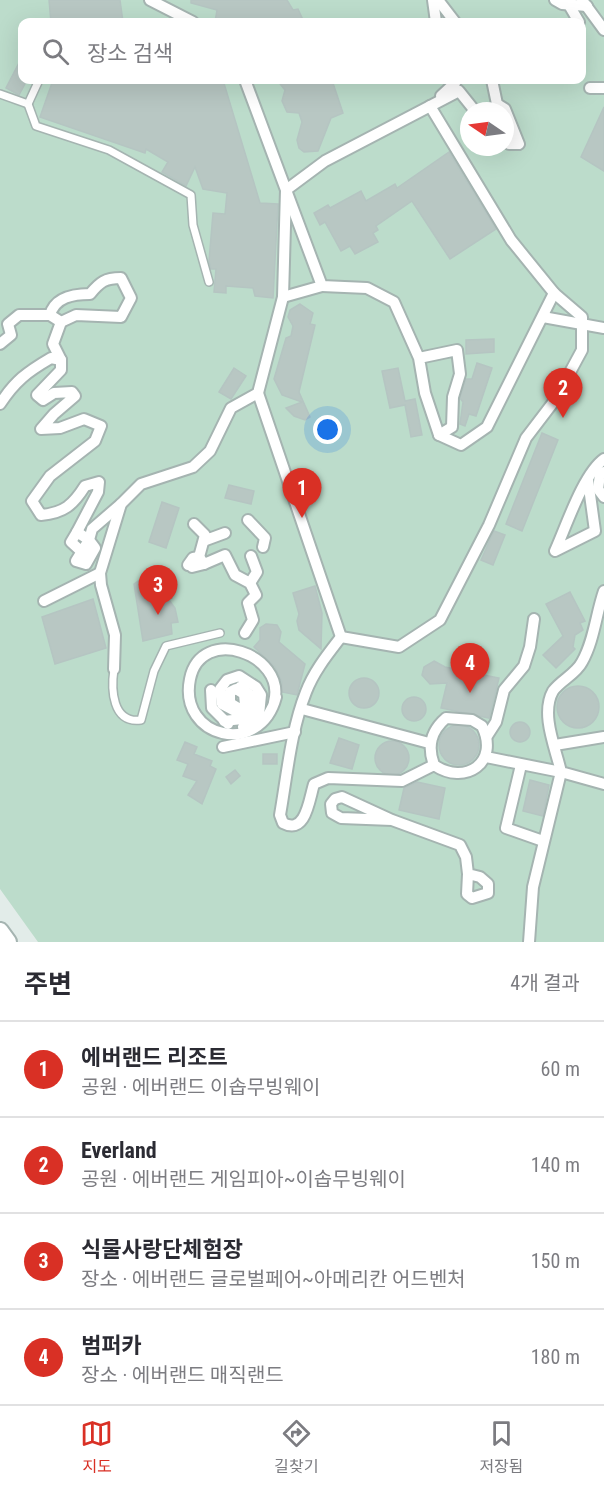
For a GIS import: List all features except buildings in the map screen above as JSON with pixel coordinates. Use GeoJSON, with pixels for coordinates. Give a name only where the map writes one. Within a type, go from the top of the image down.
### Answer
{"type":"FeatureCollection","features":[{"type":"Feature","properties":{"kind":"street"},"geometry":{"type":"LineString","coordinates":[[150,0],[185,18]]}},
{"type":"Feature","properties":{"kind":"street"},"geometry":{"type":"LineString","coordinates":[[433,0],[435,18]]}},
{"type":"Feature","properties":{"kind":"street"},"geometry":{"type":"LineString","coordinates":[[438,0],[452,18]]}},
{"type":"Feature","properties":{"kind":"street"},"geometry":{"type":"LineString","coordinates":[[555,0],[569,5],[584,3],[604,30]]}},
{"type":"Feature","properties":{"kind":"street"},"geometry":{"type":"LineString","coordinates":[[569,5],[577,18]]}},
{"type":"Feature","properties":{"kind":"street"},"geometry":{"type":"LineString","coordinates":[[246,84],[322,286]]}},
{"type":"Feature","properties":{"kind":"street"},"geometry":{"type":"LineString","coordinates":[[430,106],[454,84]]}},
{"type":"Feature","properties":{"kind":"street"},"geometry":{"type":"LineString","coordinates":[[493,84],[497,102]]}},
{"type":"Feature","properties":{"kind":"street"},"geometry":{"type":"LineString","coordinates":[[590,88],[604,88]]}},
{"type":"Feature","properties":{"kind":"street"},"geometry":{"type":"LineString","coordinates":[[286,190],[325,161],[459,91],[468,102]]}},
{"type":"Feature","properties":{"kind":"street"},"geometry":{"type":"LineString","coordinates":[[341,637],[399,647],[440,620],[489,525],[526,438],[555,400],[582,350],[582,317],[554,293],[511,240],[430,106]]}},
{"type":"Feature","properties":{"kind":"street"},"geometry":{"type":"LineString","coordinates":[[514,132],[519,144],[514,144]]}},
{"type":"Feature","properties":{"kind":"street"},"geometry":{"type":"LineString","coordinates":[[286,190],[283,297],[258,393],[341,637]]}},
{"type":"Feature","properties":{"kind":"street"},"geometry":{"type":"LineString","coordinates":[[77,532],[89,540],[95,548],[86,564],[76,561],[82,552],[71,542],[98,492],[99,482],[85,486],[73,505],[57,514],[41,515],[32,501],[50,477],[95,441],[101,426],[84,419],[60,428],[41,429],[75,396],[72,392],[54,393],[43,400],[37,395],[61,370],[61,360],[53,344],[61,322],[76,315],[121,317],[131,298],[121,278],[108,278],[99,282],[90,294],[92,314]]}},
{"type":"Feature","properties":{"kind":"street"},"geometry":{"type":"LineString","coordinates":[[283,297],[322,286],[367,288],[394,302],[419,358],[425,393],[439,435],[461,445],[487,427],[554,293]]}},
{"type":"Feature","properties":{"kind":"street"},"geometry":{"type":"LineString","coordinates":[[50,315],[52,307],[71,294],[90,294]]}},
{"type":"Feature","properties":{"kind":"street"},"geometry":{"type":"LineString","coordinates":[[0,344],[11,335],[8,324],[19,315],[50,315],[61,322]]}},
{"type":"Feature","properties":{"kind":"street"},"geometry":{"type":"LineString","coordinates":[[543,317],[604,328]]}},
{"type":"Feature","properties":{"kind":"street"},"geometry":{"type":"LineString","coordinates":[[419,358],[456,350],[460,374],[453,397],[452,427],[439,435]]}},
{"type":"Feature","properties":{"kind":"street"},"geometry":{"type":"LineString","coordinates":[[0,404],[13,384],[30,371],[51,358],[61,360]]}},
{"type":"Feature","properties":{"kind":"street"},"geometry":{"type":"LineString","coordinates":[[89,540],[92,529],[141,484],[192,467],[210,451],[231,408],[258,393]]}},
{"type":"Feature","properties":{"kind":"street"},"geometry":{"type":"LineString","coordinates":[[588,480],[595,531],[555,551],[588,480],[596,465],[604,459]]}},
{"type":"Feature","properties":{"kind":"street"},"geometry":{"type":"LineString","coordinates":[[604,472],[600,475],[598,489],[604,497]]}},
{"type":"Feature","properties":{"kind":"street"},"geometry":{"type":"LineString","coordinates":[[114,669],[115,635],[101,585],[100,573],[121,504]]}},
{"type":"Feature","properties":{"kind":"street"},"geometry":{"type":"LineString","coordinates":[[248,520],[266,538],[263,547]]}},
{"type":"Feature","properties":{"kind":"street"},"geometry":{"type":"LineString","coordinates":[[194,524],[205,535],[202,561]]}},
{"type":"Feature","properties":{"kind":"street"},"geometry":{"type":"LineString","coordinates":[[206,540],[225,533]]}},
{"type":"Feature","properties":{"kind":"street"},"geometry":{"type":"LineString","coordinates":[[190,566],[225,555],[235,575],[250,583],[256,595],[248,603],[253,620],[245,633]]}},
{"type":"Feature","properties":{"kind":"street"},"geometry":{"type":"LineString","coordinates":[[250,583],[257,572],[251,556]]}},
{"type":"Feature","properties":{"kind":"street"},"geometry":{"type":"LineString","coordinates":[[44,601],[100,573]]}},
{"type":"Feature","properties":{"kind":"street"},"geometry":{"type":"LineString","coordinates":[[529,942],[534,887],[543,840],[561,772],[548,718],[548,704],[553,692],[562,681],[581,664],[604,591]]}},
{"type":"Feature","properties":{"kind":"street"},"geometry":{"type":"LineString","coordinates":[[487,736],[496,722],[504,690],[524,666],[530,647],[534,619]]}},
{"type":"Feature","properties":{"kind":"street"},"geometry":{"type":"LineString","coordinates":[[341,637],[318,668],[306,693],[295,732],[280,815],[283,823],[290,826],[298,825],[305,817],[314,784],[328,778],[402,781],[434,765]]}},
{"type":"Feature","properties":{"kind":"street"},"geometry":{"type":"LineString","coordinates":[[211,690],[212,708],[227,724],[243,727],[258,726],[272,712],[275,700],[273,678],[243,651],[229,647],[215,650],[195,665],[188,692],[194,711],[206,726],[231,736],[246,733],[258,726]]}},
{"type":"Feature","properties":{"kind":"street"},"geometry":{"type":"LineString","coordinates":[[224,721],[242,718],[250,713],[254,698],[237,685],[230,692],[236,689],[244,694],[245,705],[237,712],[222,704],[220,689],[227,680],[238,676],[256,687],[261,694],[259,715],[243,727]]}},
{"type":"Feature","properties":{"kind":"street"},"geometry":{"type":"LineString","coordinates":[[302,709],[429,743]]}},
{"type":"Feature","properties":{"kind":"street"},"geometry":{"type":"LineString","coordinates":[[446,718],[472,720],[482,726],[487,736],[486,757],[479,766],[461,773],[447,772],[434,765],[429,743],[439,723],[446,718]]}},
{"type":"Feature","properties":{"kind":"street"},"geometry":{"type":"LineString","coordinates":[[223,747],[295,732]]}},
{"type":"Feature","properties":{"kind":"street"},"geometry":{"type":"LineString","coordinates":[[555,745],[604,737]]}},
{"type":"Feature","properties":{"kind":"street"},"geometry":{"type":"LineString","coordinates":[[486,757],[561,772],[604,784]]}},
{"type":"Feature","properties":{"kind":"street"},"geometry":{"type":"LineString","coordinates":[[521,765],[506,828],[543,840]]}},
{"type":"Feature","properties":{"kind":"street"},"geometry":{"type":"LineString","coordinates":[[392,820],[341,818],[332,813],[331,804],[335,799],[342,797],[392,820],[460,845],[466,857],[468,874]]}},
{"type":"Feature","properties":{"kind":"street"},"geometry":{"type":"LineString","coordinates":[[0,931],[8,942]]}},
{"type":"Feature","properties":{"kind":"lane"},"geometry":{"type":"LineString","coordinates":[[37,84],[28,104],[36,126],[109,150],[191,195],[193,225],[209,282]]}},
{"type":"Feature","properties":{"kind":"lane"},"geometry":{"type":"LineString","coordinates":[[0,94],[28,104]]}},
{"type":"Feature","properties":{"kind":"lane"},"geometry":{"type":"LineString","coordinates":[[114,669],[114,702],[123,716],[134,721],[141,720],[154,671],[166,646],[220,633]]}},
{"type":"Feature","properties":{"kind":"green space"},"geometry":{"type":"Polygon","coordinates":[[[0,0],[604,0],[604,942],[38,942],[0,889],[0,0]]]}},
{"type":"Feature","properties":{"kind":"place","name":"Everland"},"geometry":{"type":"Point","coordinates":[563,418]}},
{"type":"Feature","properties":{"kind":"place","name":"에버랜드 리조트"},"geometry":{"type":"Point","coordinates":[302,518]}},
{"type":"Feature","properties":{"kind":"place","name":"식물사랑단체험장"},"geometry":{"type":"Point","coordinates":[158,615]}},
{"type":"Feature","properties":{"kind":"place","name":"범퍼카"},"geometry":{"type":"Point","coordinates":[470,693]}}]}
